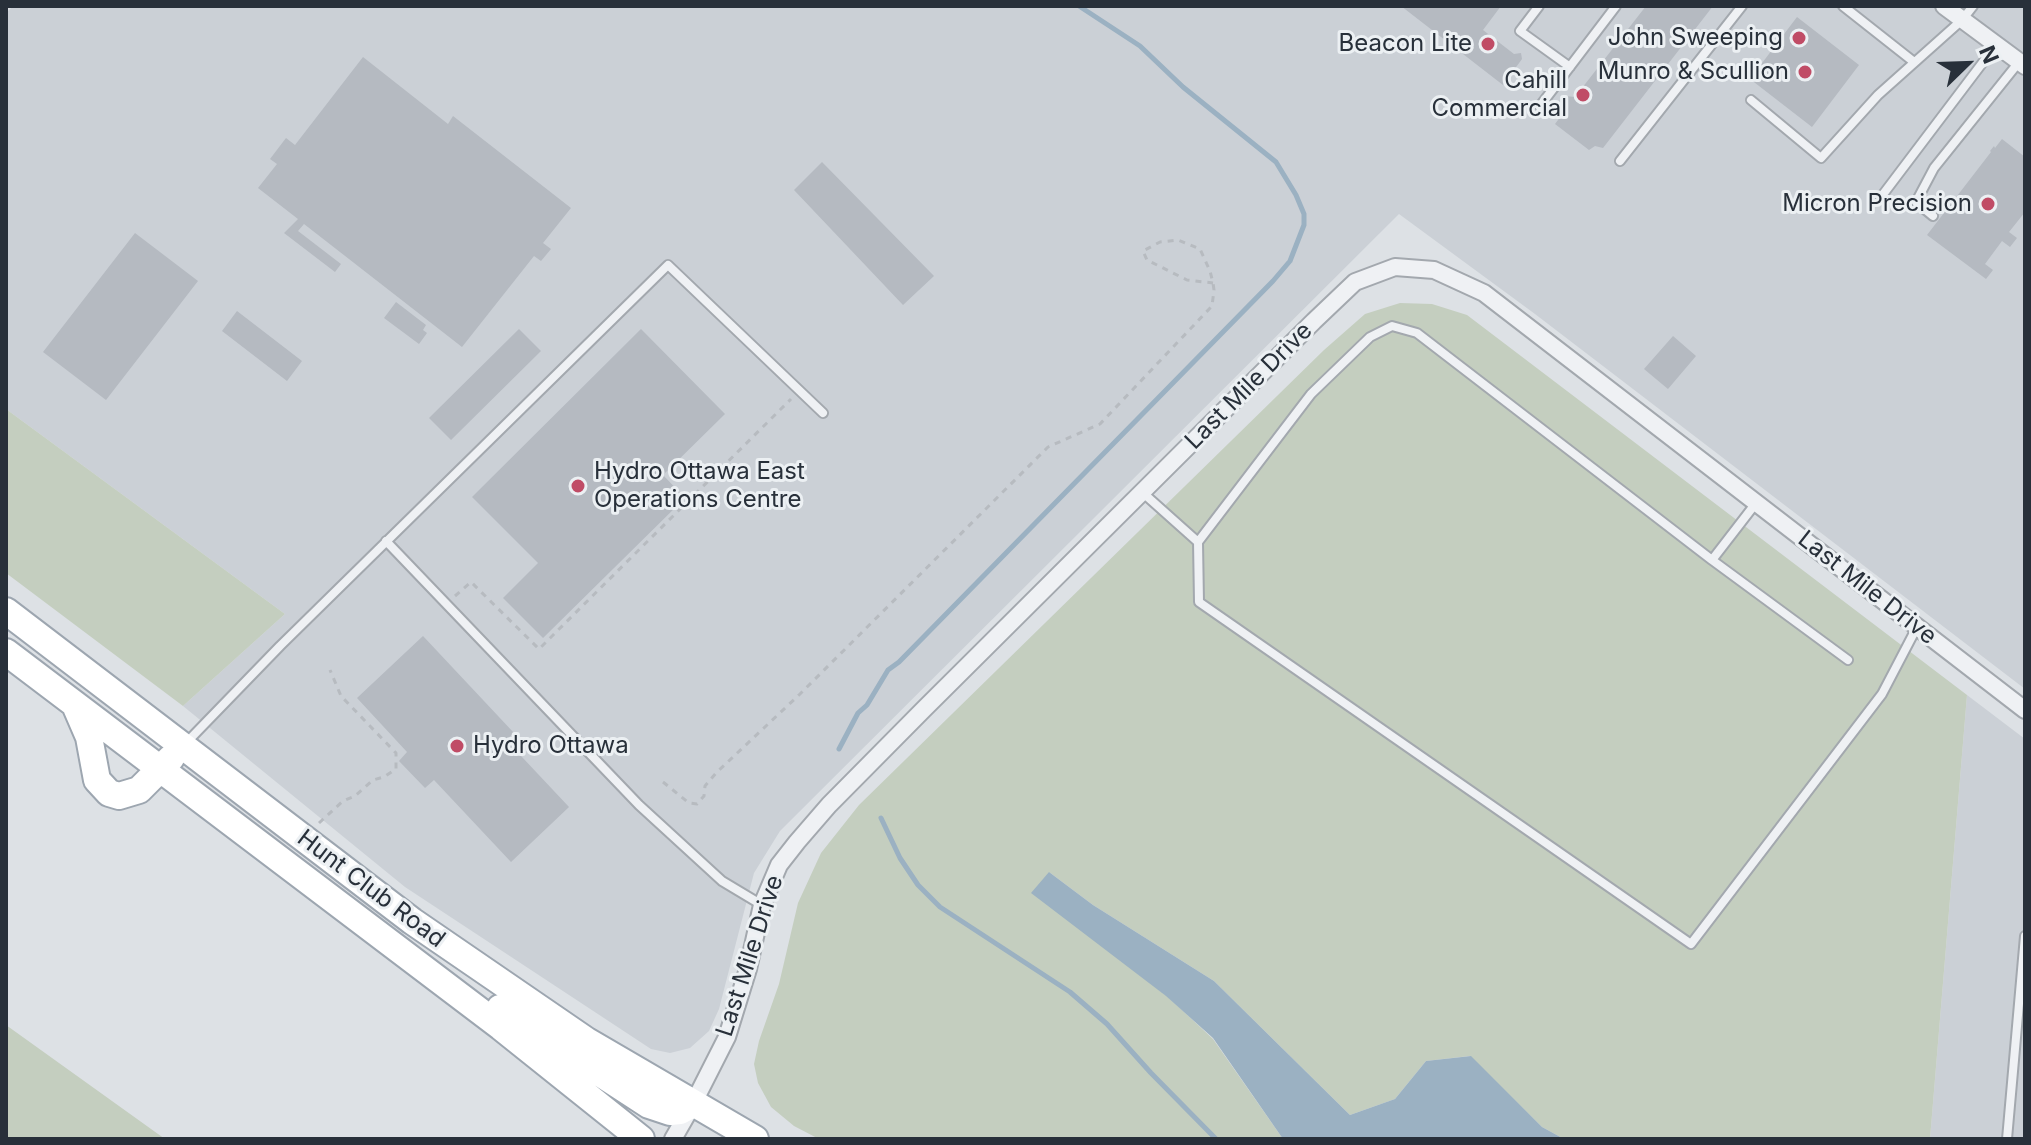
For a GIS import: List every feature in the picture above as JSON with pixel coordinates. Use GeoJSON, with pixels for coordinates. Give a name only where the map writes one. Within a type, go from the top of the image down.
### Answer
{"type":"FeatureCollection","features":[{"type":"Feature","properties":{"kind":"main road","name":"Hunt Club Road"},"geometry":{"type":"LineString","coordinates":[[6,611],[373,893],[470,962],[587,1041],[755,1139]]}},
{"type":"Feature","properties":{"kind":"main road","name":"Hunt Club Road"},"geometry":{"type":"LineString","coordinates":[[6,652],[501,1027],[641,1139]]}},
{"type":"Feature","properties":{"kind":"main road"},"geometry":{"type":"LineString","coordinates":[[73,703],[89,737],[97,780],[109,793],[131,795],[183,747]]}},
{"type":"Feature","properties":{"kind":"main road"},"geometry":{"type":"LineString","coordinates":[[346,910],[369,920],[649,1105],[670,1112],[693,1104]]}},
{"type":"Feature","properties":{"kind":"street"},"geometry":{"type":"LineString","coordinates":[[1944,6],[2022,64]]}},
{"type":"Feature","properties":{"kind":"street","name":"Last Mile Drive"},"geometry":{"type":"LineString","coordinates":[[673,1139],[727,1037],[739,1003],[762,905],[779,865],[829,805],[1355,282],[1395,267],[1434,270],[1484,293],[2025,710]]}},
{"type":"Feature","properties":{"kind":"lane"},"geometry":{"type":"LineString","coordinates":[[1539,6],[1520,31],[1570,67]]}},
{"type":"Feature","properties":{"kind":"lane"},"geometry":{"type":"LineString","coordinates":[[1540,106],[1616,6]]}},
{"type":"Feature","properties":{"kind":"lane"},"geometry":{"type":"LineString","coordinates":[[1620,161],[1742,6]]}},
{"type":"Feature","properties":{"kind":"lane"},"geometry":{"type":"LineString","coordinates":[[1843,6],[1914,62]]}},
{"type":"Feature","properties":{"kind":"lane"},"geometry":{"type":"LineString","coordinates":[[1751,100],[1821,158],[1878,95],[1962,20],[1973,6]]}},
{"type":"Feature","properties":{"kind":"lane"},"geometry":{"type":"LineString","coordinates":[[1881,197],[1996,45]]}},
{"type":"Feature","properties":{"kind":"lane"},"geometry":{"type":"LineString","coordinates":[[1933,216],[1916,202],[1934,168],[2022,64]]}},
{"type":"Feature","properties":{"kind":"lane"},"geometry":{"type":"LineString","coordinates":[[183,747],[386,541],[668,265],[823,413]]}},
{"type":"Feature","properties":{"kind":"lane"},"geometry":{"type":"LineString","coordinates":[[1848,660],[1712,560],[1417,333],[1392,326],[1370,337],[1311,394],[1198,542],[1199,602],[1691,944],[1882,694],[1917,627]]}},
{"type":"Feature","properties":{"kind":"lane"},"geometry":{"type":"LineString","coordinates":[[1142,492],[1198,542]]}},
{"type":"Feature","properties":{"kind":"lane"},"geometry":{"type":"LineString","coordinates":[[1712,560],[1757,503]]}},
{"type":"Feature","properties":{"kind":"lane"},"geometry":{"type":"LineString","coordinates":[[386,541],[650,815],[722,881],[762,905]]}},
{"type":"Feature","properties":{"kind":"lane"},"geometry":{"type":"LineString","coordinates":[[2007,1139],[2025,936]]}},
{"type":"Feature","properties":{"kind":"path"},"geometry":{"type":"LineString","coordinates":[[663,782],[689,803],[697,804],[704,796],[705,786],[716,773],[800,694],[1048,447],[1100,424],[1212,306],[1213,283],[1200,249],[1178,240],[1160,242],[1143,251],[1147,260],[1187,280],[1213,283]]}},
{"type":"Feature","properties":{"kind":"path"},"geometry":{"type":"LineString","coordinates":[[446,604],[471,582],[539,649],[800,390]]}},
{"type":"Feature","properties":{"kind":"path"},"geometry":{"type":"LineString","coordinates":[[319,823],[343,801],[355,796],[373,780],[396,769],[396,753],[341,696],[330,670]]}},
{"type":"Feature","properties":{"kind":"shaded area"},"geometry":{"type":"Polygon","coordinates":[[[13,6],[2025,6],[2025,689],[1535,314],[1399,214],[780,831],[754,873],[719,1009],[709,1031],[690,1048],[670,1053],[651,1049],[405,887],[183,706],[285,614],[6,409],[6,13],[13,6]]]}},
{"type":"Feature","properties":{"kind":"shaded area"},"geometry":{"type":"Polygon","coordinates":[[[1967,695],[2025,739],[2025,1139],[1930,1139],[1967,695]]]}},
{"type":"Feature","properties":{"kind":"green space"},"geometry":{"type":"Polygon","coordinates":[[[1400,303],[1432,304],[1467,315],[1967,695],[1930,1139],[1564,1139],[1542,1127],[1470,1056],[1426,1061],[1395,1099],[1350,1115],[1214,981],[1093,905],[1049,872],[1117,957],[1167,996],[1213,1039],[1283,1139],[819,1139],[794,1126],[771,1107],[758,1083],[754,1064],[779,984],[798,903],[821,853],[859,805],[1324,350],[1365,314],[1400,303]]]}},
{"type":"Feature","properties":{"kind":"green space"},"geometry":{"type":"Polygon","coordinates":[[[6,409],[285,614],[183,706],[6,573],[6,409]]]}},
{"type":"Feature","properties":{"kind":"green space"},"geometry":{"type":"Polygon","coordinates":[[[6,1025],[165,1139],[6,1139],[6,1025]]]}},
{"type":"Feature","properties":{"kind":"water"},"geometry":{"type":"Polygon","coordinates":[[[1049,872],[1093,905],[1214,981],[1350,1115],[1395,1099],[1426,1061],[1471,1056],[1542,1127],[1564,1139],[1283,1139],[1213,1038],[1166,996],[1031,893],[1049,872]]]}},
{"type":"Feature","properties":{"kind":"building"},"geometry":{"type":"Polygon","coordinates":[[[1401,6],[1501,6],[1483,30],[1514,54],[1521,53],[1522,59],[1503,85],[1401,6]]]}},
{"type":"Feature","properties":{"kind":"building"},"geometry":{"type":"Polygon","coordinates":[[[1646,6],[1713,6],[1603,148],[1595,146],[1589,150],[1555,124],[1561,116],[1558,102],[1565,96],[1575,97],[1646,6]]]}},
{"type":"Feature","properties":{"kind":"building","name":"Munro & Scullion"},"geometry":{"type":"Polygon","coordinates":[[[1797,17],[1859,65],[1812,127],[1750,79],[1797,17]]]}},
{"type":"Feature","properties":{"kind":"building"},"geometry":{"type":"Polygon","coordinates":[[[363,57],[448,124],[453,116],[571,208],[543,243],[551,249],[541,261],[534,256],[462,347],[304,224],[298,231],[341,264],[335,272],[284,233],[298,219],[258,188],[277,164],[270,159],[286,138],[295,145],[363,57]]]}},
{"type":"Feature","properties":{"kind":"building","name":"Micron Precision"},"geometry":{"type":"Polygon","coordinates":[[[2002,139],[2025,157],[2025,212],[2009,232],[2017,238],[2010,247],[2002,241],[1985,264],[1993,270],[1986,279],[1927,235],[2002,139]]]}},
{"type":"Feature","properties":{"kind":"building"},"geometry":{"type":"Polygon","coordinates":[[[822,162],[934,276],[903,305],[794,190],[822,162]]]}},
{"type":"Feature","properties":{"kind":"building"},"geometry":{"type":"Polygon","coordinates":[[[135,233],[198,281],[106,400],[43,352],[135,233]]]}},
{"type":"Feature","properties":{"kind":"building"},"geometry":{"type":"Polygon","coordinates":[[[396,302],[426,325],[423,330],[427,333],[419,344],[384,318],[396,302]]]}},
{"type":"Feature","properties":{"kind":"building"},"geometry":{"type":"Polygon","coordinates":[[[237,311],[302,361],[287,381],[222,331],[237,311]]]}},
{"type":"Feature","properties":{"kind":"building"},"geometry":{"type":"Polygon","coordinates":[[[519,329],[541,351],[451,440],[429,418],[519,329]]]}},
{"type":"Feature","properties":{"kind":"building","name":"Hydro Ottawa East Operations Centre"},"geometry":{"type":"Polygon","coordinates":[[[641,329],[725,414],[663,475],[685,498],[543,638],[503,598],[538,563],[472,497],[641,329]]]}},
{"type":"Feature","properties":{"kind":"building"},"geometry":{"type":"Polygon","coordinates":[[[1673,336],[1696,356],[1668,389],[1644,369],[1673,336]]]}},
{"type":"Feature","properties":{"kind":"building","name":"Hydro Ottawa"},"geometry":{"type":"Polygon","coordinates":[[[423,636],[514,733],[506,740],[569,807],[511,862],[434,780],[425,788],[399,761],[407,752],[357,698],[423,636]]]}},
{"type":"Feature","properties":{"kind":"waterway"},"geometry":{"type":"LineString","coordinates":[[839,749],[858,713],[867,705],[888,670],[1273,281],[1290,261],[1304,225],[1304,214],[1296,195],[1276,162],[1183,87],[1140,46],[1079,6]]}},
{"type":"Feature","properties":{"kind":"waterway"},"geometry":{"type":"LineString","coordinates":[[881,818],[900,858],[918,885],[940,907],[1070,992],[1107,1024],[1216,1139]]}},
{"type":"Feature","properties":{"kind":"place","name":"John Sweeping"},"geometry":{"type":"Point","coordinates":[1799,38]}},
{"type":"Feature","properties":{"kind":"place","name":"Beacon Lite"},"geometry":{"type":"Point","coordinates":[1488,44]}},
{"type":"Feature","properties":{"kind":"place","name":"Munro & Scullion"},"geometry":{"type":"Point","coordinates":[1805,72]}},
{"type":"Feature","properties":{"kind":"place","name":"Cahill Commercial"},"geometry":{"type":"Point","coordinates":[1583,95]}},
{"type":"Feature","properties":{"kind":"place","name":"Micron Precision"},"geometry":{"type":"Point","coordinates":[1988,204]}},
{"type":"Feature","properties":{"kind":"place","name":"Hydro Ottawa East Operations Centre"},"geometry":{"type":"Point","coordinates":[578,486]}},
{"type":"Feature","properties":{"kind":"place","name":"Hydro Ottawa"},"geometry":{"type":"Point","coordinates":[457,746]}}]}
